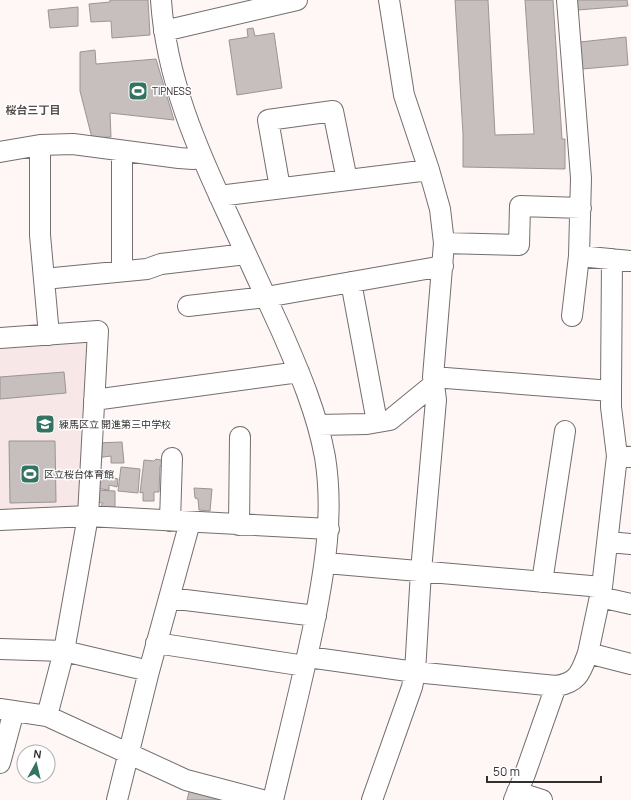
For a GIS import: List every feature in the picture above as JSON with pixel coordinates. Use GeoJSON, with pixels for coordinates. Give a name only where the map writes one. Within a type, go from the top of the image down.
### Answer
{"type":"FeatureCollection","features":[{"type":"Feature","properties":{"kind":"street"},"geometry":{"type":"LineString","coordinates":[[161,0],[164,31],[178,94],[201,157],[299,372],[318,425],[325,457],[328,481],[329,529],[326,563],[306,662],[273,800]]}},
{"type":"Feature","properties":{"kind":"street"},"geometry":{"type":"LineString","coordinates":[[164,31],[297,0]]}},
{"type":"Feature","properties":{"kind":"street"},"geometry":{"type":"LineString","coordinates":[[372,800],[412,687],[415,672],[421,571],[436,400],[434,380],[444,243],[440,209],[404,94],[389,0]]}},
{"type":"Feature","properties":{"kind":"street"},"geometry":{"type":"LineString","coordinates":[[567,0],[582,178],[579,256],[572,316]]}},
{"type":"Feature","properties":{"kind":"street"},"geometry":{"type":"LineString","coordinates":[[280,188],[268,120],[333,111],[347,180]]}},
{"type":"Feature","properties":{"kind":"street"},"geometry":{"type":"LineString","coordinates":[[0,152],[40,144],[73,144],[192,159],[201,157]]}},
{"type":"Feature","properties":{"kind":"street"},"geometry":{"type":"LineString","coordinates":[[40,144],[40,235],[49,335]]}},
{"type":"Feature","properties":{"kind":"street"},"geometry":{"type":"LineString","coordinates":[[122,151],[122,271]]}},
{"type":"Feature","properties":{"kind":"street"},"geometry":{"type":"LineString","coordinates":[[219,196],[429,170]]}},
{"type":"Feature","properties":{"kind":"street"},"geometry":{"type":"LineString","coordinates":[[444,243],[519,245],[520,206],[581,208]]}},
{"type":"Feature","properties":{"kind":"street"},"geometry":{"type":"LineString","coordinates":[[44,279],[146,269],[161,264],[246,254]]}},
{"type":"Feature","properties":{"kind":"street"},"geometry":{"type":"LineString","coordinates":[[156,643],[306,662],[556,686],[567,684],[581,673],[588,653],[601,592],[608,542],[624,456],[611,407],[622,260],[579,256]]}},
{"type":"Feature","properties":{"kind":"street"},"geometry":{"type":"LineString","coordinates":[[188,306],[266,297],[443,266]]}},
{"type":"Feature","properties":{"kind":"street"},"geometry":{"type":"LineString","coordinates":[[351,282],[377,422]]}},
{"type":"Feature","properties":{"kind":"street"},"geometry":{"type":"LineString","coordinates":[[0,338],[98,332],[88,516],[64,651],[47,716]]}},
{"type":"Feature","properties":{"kind":"street"},"geometry":{"type":"LineString","coordinates":[[94,400],[299,372]]}},
{"type":"Feature","properties":{"kind":"street"},"geometry":{"type":"LineString","coordinates":[[318,425],[367,424],[390,420],[434,380],[611,391]]}},
{"type":"Feature","properties":{"kind":"street"},"geometry":{"type":"LineString","coordinates":[[542,582],[565,431]]}},
{"type":"Feature","properties":{"kind":"street"},"geometry":{"type":"LineString","coordinates":[[239,525],[240,437]]}},
{"type":"Feature","properties":{"kind":"street"},"geometry":{"type":"LineString","coordinates":[[170,521],[172,458]]}},
{"type":"Feature","properties":{"kind":"street"},"geometry":{"type":"LineString","coordinates":[[0,520],[88,516],[329,529]]}},
{"type":"Feature","properties":{"kind":"street"},"geometry":{"type":"LineString","coordinates":[[117,800],[148,671],[190,522]]}},
{"type":"Feature","properties":{"kind":"street"},"geometry":{"type":"LineString","coordinates":[[608,542],[631,544]]}},
{"type":"Feature","properties":{"kind":"street"},"geometry":{"type":"LineString","coordinates":[[326,563],[542,582],[601,592],[631,604]]}},
{"type":"Feature","properties":{"kind":"street"},"geometry":{"type":"LineString","coordinates":[[169,598],[316,616]]}},
{"type":"Feature","properties":{"kind":"street"},"geometry":{"type":"LineString","coordinates":[[0,649],[64,651],[148,671]]}},
{"type":"Feature","properties":{"kind":"street"},"geometry":{"type":"LineString","coordinates":[[588,653],[631,664]]}},
{"type":"Feature","properties":{"kind":"street"},"geometry":{"type":"LineString","coordinates":[[542,800],[516,796],[526,774],[556,686]]}},
{"type":"Feature","properties":{"kind":"street"},"geometry":{"type":"LineString","coordinates":[[0,762],[7,710],[47,716],[186,780],[262,800]]}},
{"type":"Feature","properties":{"kind":"shaded area","name":"練馬区立 開進第三中学校"},"geometry":{"type":"Polygon","coordinates":[[[87,338],[94,342],[85,503],[78,509],[0,512],[0,345],[87,338]]]}},
{"type":"Feature","properties":{"kind":"building"},"geometry":{"type":"Polygon","coordinates":[[[110,0],[148,0],[150,35],[112,38],[111,21],[91,22],[89,4],[110,2],[110,0]]]}},
{"type":"Feature","properties":{"kind":"building"},"geometry":{"type":"Polygon","coordinates":[[[455,0],[488,0],[495,135],[534,134],[525,0],[553,0],[562,139],[565,139],[565,169],[463,167],[463,134],[455,0]]]}},
{"type":"Feature","properties":{"kind":"building"},"geometry":{"type":"Polygon","coordinates":[[[577,0],[627,0],[628,6],[578,10],[577,0]]]}},
{"type":"Feature","properties":{"kind":"building"},"geometry":{"type":"Polygon","coordinates":[[[78,7],[78,26],[50,28],[48,10],[78,7]]]}},
{"type":"Feature","properties":{"kind":"building"},"geometry":{"type":"Polygon","coordinates":[[[253,28],[255,36],[274,33],[282,88],[237,95],[229,40],[248,37],[247,29],[253,28]]]}},
{"type":"Feature","properties":{"kind":"building"},"geometry":{"type":"Polygon","coordinates":[[[626,37],[628,65],[582,69],[580,42],[626,37]]]}},
{"type":"Feature","properties":{"kind":"building"},"geometry":{"type":"Polygon","coordinates":[[[95,50],[96,64],[156,59],[174,120],[110,113],[111,137],[92,138],[80,91],[80,52],[95,50]]]}},
{"type":"Feature","properties":{"kind":"building"},"geometry":{"type":"Polygon","coordinates":[[[64,372],[66,393],[0,399],[0,377],[64,372]]]}},
{"type":"Feature","properties":{"kind":"building"},"geometry":{"type":"Polygon","coordinates":[[[9,441],[55,441],[56,502],[10,503],[9,441]]]}},
{"type":"Feature","properties":{"kind":"building"},"geometry":{"type":"Polygon","coordinates":[[[122,442],[124,463],[111,463],[111,456],[96,458],[95,443],[122,442]]]}},
{"type":"Feature","properties":{"kind":"building"},"geometry":{"type":"Polygon","coordinates":[[[156,459],[165,461],[164,466],[160,466],[159,492],[154,492],[154,501],[143,501],[143,492],[140,493],[144,460],[154,461],[156,459]]]}},
{"type":"Feature","properties":{"kind":"building"},"geometry":{"type":"Polygon","coordinates":[[[121,467],[140,469],[138,493],[118,491],[121,467]]]}},
{"type":"Feature","properties":{"kind":"building"},"geometry":{"type":"Polygon","coordinates":[[[96,473],[113,474],[114,478],[118,479],[117,487],[109,485],[109,490],[95,488],[96,473]]]}},
{"type":"Feature","properties":{"kind":"building"},"geometry":{"type":"Polygon","coordinates":[[[194,488],[212,489],[210,511],[199,510],[198,499],[195,498],[194,488]]]}},
{"type":"Feature","properties":{"kind":"building"},"geometry":{"type":"Polygon","coordinates":[[[94,490],[115,491],[115,508],[100,507],[103,503],[92,502],[94,490]]]}},
{"type":"Feature","properties":{"kind":"building"},"geometry":{"type":"Polygon","coordinates":[[[190,788],[223,796],[222,800],[187,800],[190,788]]]}},
{"type":"Feature","properties":{"kind":"place","name":"TIPNESS"},"geometry":{"type":"Point","coordinates":[138,91]}},
{"type":"Feature","properties":{"kind":"place","name":"練馬区立 開進第三中学校"},"geometry":{"type":"Point","coordinates":[45,424]}},
{"type":"Feature","properties":{"kind":"place","name":"区立桜台体育館"},"geometry":{"type":"Point","coordinates":[30,474]}},
{"type":"Feature","properties":{"kind":"district","name":"桜台三丁目"},"geometry":{"type":"Point","coordinates":[33,109]}}]}
